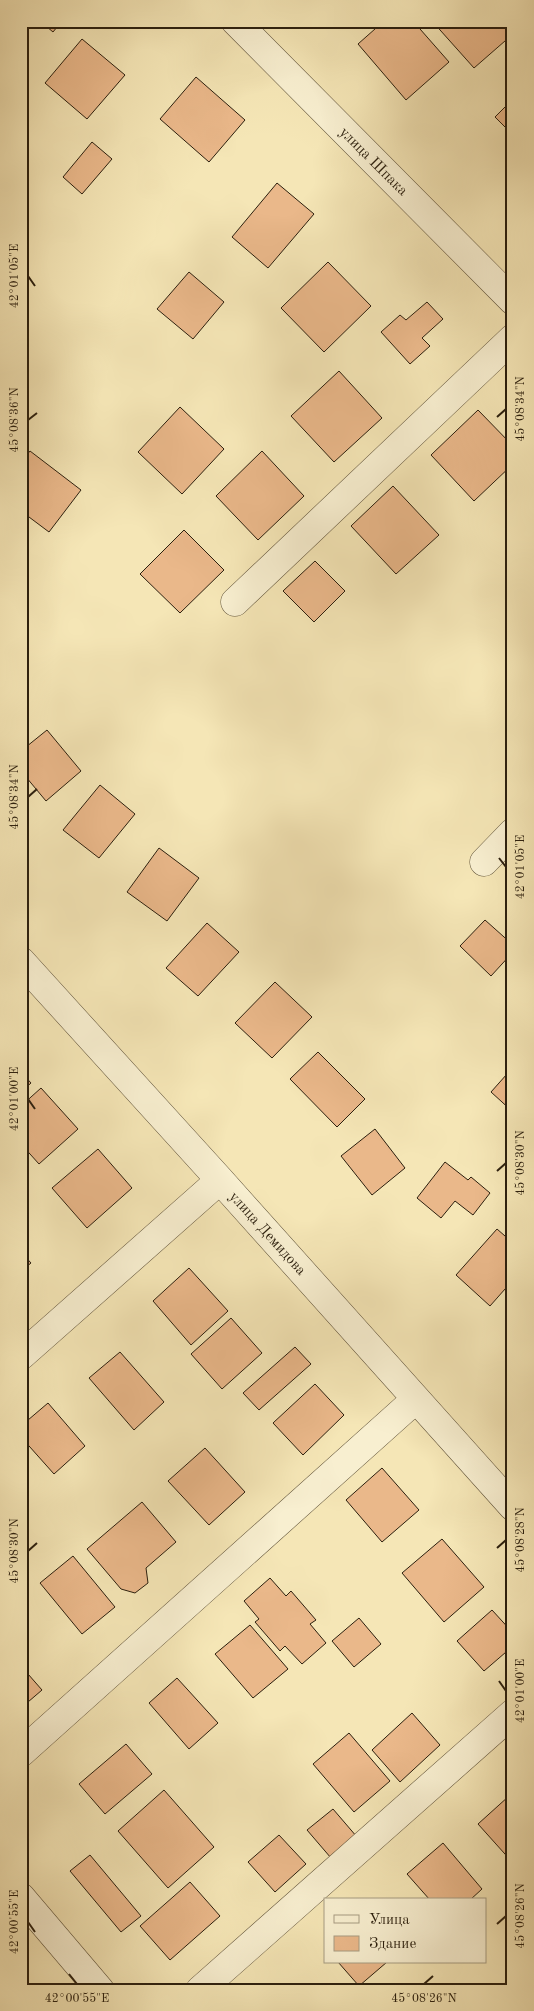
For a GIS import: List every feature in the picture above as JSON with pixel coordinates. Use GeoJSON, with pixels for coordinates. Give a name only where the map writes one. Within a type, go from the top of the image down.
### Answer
{"type":"FeatureCollection","features":[{"type":"Feature","properties":{"kind":"street","name":"улица Шпака"},"geometry":{"type":"LineString","coordinates":[[236,22],[513,301]]}},
{"type":"Feature","properties":{"kind":"street"},"geometry":{"type":"LineString","coordinates":[[235,602],[513,338]]}},
{"type":"Feature","properties":{"kind":"street"},"geometry":{"type":"LineString","coordinates":[[484,862],[513,832]]}},
{"type":"Feature","properties":{"kind":"street","name":"улица Демидова"},"geometry":{"type":"LineString","coordinates":[[21,961],[513,1507]]}},
{"type":"Feature","properties":{"kind":"street"},"geometry":{"type":"LineString","coordinates":[[21,1356],[220,1180]]}},
{"type":"Feature","properties":{"kind":"street"},"geometry":{"type":"LineString","coordinates":[[21,1753],[416,1399]]}},
{"type":"Feature","properties":{"kind":"street"},"geometry":{"type":"LineString","coordinates":[[200,1990],[513,1713]]}},
{"type":"Feature","properties":{"kind":"street"},"geometry":{"type":"LineString","coordinates":[[21,1897],[100,1990]]}},
{"type":"Feature","properties":{"kind":"street"},"geometry":{"type":"LineString","coordinates":[[21,1930],[53,1933]]}},
{"type":"Feature","properties":{"kind":"building"},"geometry":{"type":"Polygon","coordinates":[[[40,21],[62,21],[53,32],[40,21]]]}},
{"type":"Feature","properties":{"kind":"building"},"geometry":{"type":"Polygon","coordinates":[[[384,21],[413,21],[449,62],[406,100],[358,44],[384,21]]]}},
{"type":"Feature","properties":{"kind":"building"},"geometry":{"type":"Polygon","coordinates":[[[432,21],[508,21],[513,26],[513,34],[474,68],[432,21]]]}},
{"type":"Feature","properties":{"kind":"building"},"geometry":{"type":"Polygon","coordinates":[[[82,39],[125,75],[87,119],[45,83],[82,39]]]}},
{"type":"Feature","properties":{"kind":"building"},"geometry":{"type":"Polygon","coordinates":[[[196,77],[245,120],[209,162],[160,119],[196,77]]]}},
{"type":"Feature","properties":{"kind":"building"},"geometry":{"type":"Polygon","coordinates":[[[513,99],[513,135],[495,117],[513,99]]]}},
{"type":"Feature","properties":{"kind":"building"},"geometry":{"type":"Polygon","coordinates":[[[92,142],[112,159],[82,194],[63,177],[92,142]]]}},
{"type":"Feature","properties":{"kind":"building"},"geometry":{"type":"Polygon","coordinates":[[[277,183],[314,214],[268,268],[232,237],[277,183]]]}},
{"type":"Feature","properties":{"kind":"building"},"geometry":{"type":"Polygon","coordinates":[[[328,262],[371,306],[324,352],[281,308],[328,262]]]}},
{"type":"Feature","properties":{"kind":"building"},"geometry":{"type":"Polygon","coordinates":[[[189,272],[224,302],[193,339],[157,309],[189,272]]]}},
{"type":"Feature","properties":{"kind":"building"},"geometry":{"type":"Polygon","coordinates":[[[427,302],[443,319],[422,338],[430,346],[410,364],[381,332],[400,315],[406,320],[427,302]]]}},
{"type":"Feature","properties":{"kind":"building"},"geometry":{"type":"Polygon","coordinates":[[[339,371],[382,418],[334,462],[291,416],[339,371]]]}},
{"type":"Feature","properties":{"kind":"building"},"geometry":{"type":"Polygon","coordinates":[[[180,407],[224,449],[182,494],[138,452],[180,407]]]}},
{"type":"Feature","properties":{"kind":"building"},"geometry":{"type":"Polygon","coordinates":[[[478,410],[513,446],[513,464],[474,501],[431,455],[478,410]]]}},
{"type":"Feature","properties":{"kind":"building"},"geometry":{"type":"Polygon","coordinates":[[[30,451],[81,490],[49,532],[21,511],[21,462],[30,451]]]}},
{"type":"Feature","properties":{"kind":"building"},"geometry":{"type":"Polygon","coordinates":[[[262,451],[304,496],[258,540],[216,496],[262,451]]]}},
{"type":"Feature","properties":{"kind":"building"},"geometry":{"type":"Polygon","coordinates":[[[393,486],[439,535],[396,574],[351,526],[393,486]]]}},
{"type":"Feature","properties":{"kind":"building"},"geometry":{"type":"Polygon","coordinates":[[[184,530],[224,570],[180,613],[140,574],[184,530]]]}},
{"type":"Feature","properties":{"kind":"building"},"geometry":{"type":"Polygon","coordinates":[[[315,561],[345,591],[314,622],[283,591],[315,561]]]}},
{"type":"Feature","properties":{"kind":"building"},"geometry":{"type":"Polygon","coordinates":[[[47,730],[81,771],[46,801],[21,771],[21,751],[47,730]]]}},
{"type":"Feature","properties":{"kind":"building"},"geometry":{"type":"Polygon","coordinates":[[[100,785],[135,814],[99,858],[63,830],[100,785]]]}},
{"type":"Feature","properties":{"kind":"building"},"geometry":{"type":"Polygon","coordinates":[[[159,848],[199,878],[167,921],[127,892],[159,848]]]}},
{"type":"Feature","properties":{"kind":"building"},"geometry":{"type":"Polygon","coordinates":[[[485,920],[513,945],[513,952],[491,976],[460,946],[485,920]]]}},
{"type":"Feature","properties":{"kind":"building"},"geometry":{"type":"Polygon","coordinates":[[[207,923],[239,952],[198,996],[166,968],[207,923]]]}},
{"type":"Feature","properties":{"kind":"building"},"geometry":{"type":"Polygon","coordinates":[[[275,982],[312,1017],[272,1058],[235,1023],[275,982]]]}},
{"type":"Feature","properties":{"kind":"building"},"geometry":{"type":"Polygon","coordinates":[[[318,1052],[365,1099],[337,1127],[290,1079],[318,1052]]]}},
{"type":"Feature","properties":{"kind":"building"},"geometry":{"type":"Polygon","coordinates":[[[21,1072],[31,1083],[21,1092],[21,1072]]]}},
{"type":"Feature","properties":{"kind":"building"},"geometry":{"type":"Polygon","coordinates":[[[507,1074],[513,1079],[513,1112],[491,1092],[507,1074]]]}},
{"type":"Feature","properties":{"kind":"building"},"geometry":{"type":"Polygon","coordinates":[[[41,1088],[78,1129],[39,1164],[21,1144],[21,1106],[41,1088]]]}},
{"type":"Feature","properties":{"kind":"building"},"geometry":{"type":"Polygon","coordinates":[[[375,1129],[405,1168],[372,1195],[341,1156],[375,1129]]]}},
{"type":"Feature","properties":{"kind":"building"},"geometry":{"type":"Polygon","coordinates":[[[98,1149],[132,1188],[87,1228],[52,1188],[98,1149]]]}},
{"type":"Feature","properties":{"kind":"building"},"geometry":{"type":"Polygon","coordinates":[[[445,1162],[468,1180],[471,1177],[490,1193],[473,1215],[455,1201],[441,1218],[417,1198],[445,1162]]]}},
{"type":"Feature","properties":{"kind":"building"},"geometry":{"type":"Polygon","coordinates":[[[497,1229],[513,1243],[513,1280],[490,1306],[456,1275],[497,1229]]]}},
{"type":"Feature","properties":{"kind":"building"},"geometry":{"type":"Polygon","coordinates":[[[21,1252],[31,1263],[21,1271],[21,1252]]]}},
{"type":"Feature","properties":{"kind":"building"},"geometry":{"type":"Polygon","coordinates":[[[189,1268],[228,1311],[191,1345],[153,1301],[189,1268]]]}},
{"type":"Feature","properties":{"kind":"building"},"geometry":{"type":"Polygon","coordinates":[[[231,1318],[262,1353],[222,1389],[191,1354],[231,1318]]]}},
{"type":"Feature","properties":{"kind":"building"},"geometry":{"type":"Polygon","coordinates":[[[295,1347],[311,1364],[259,1410],[243,1393],[295,1347]]]}},
{"type":"Feature","properties":{"kind":"building"},"geometry":{"type":"Polygon","coordinates":[[[120,1352],[164,1402],[134,1430],[89,1378],[120,1352]]]}},
{"type":"Feature","properties":{"kind":"building"},"geometry":{"type":"Polygon","coordinates":[[[315,1384],[344,1415],[303,1455],[273,1423],[315,1384]]]}},
{"type":"Feature","properties":{"kind":"building"},"geometry":{"type":"Polygon","coordinates":[[[48,1403],[85,1446],[54,1474],[21,1437],[21,1426],[48,1403]]]}},
{"type":"Feature","properties":{"kind":"building"},"geometry":{"type":"Polygon","coordinates":[[[205,1448],[245,1492],[209,1525],[168,1481],[205,1448]]]}},
{"type":"Feature","properties":{"kind":"building"},"geometry":{"type":"Polygon","coordinates":[[[382,1468],[419,1510],[382,1542],[346,1500],[382,1468]]]}},
{"type":"Feature","properties":{"kind":"building"},"geometry":{"type":"Polygon","coordinates":[[[142,1502],[176,1542],[146,1568],[148,1583],[135,1593],[121,1589],[87,1549],[142,1502]]]}},
{"type":"Feature","properties":{"kind":"building"},"geometry":{"type":"Polygon","coordinates":[[[442,1539],[484,1587],[444,1622],[402,1573],[442,1539]]]}},
{"type":"Feature","properties":{"kind":"building"},"geometry":{"type":"Polygon","coordinates":[[[73,1556],[115,1607],[82,1634],[40,1583],[73,1556]]]}},
{"type":"Feature","properties":{"kind":"building"},"geometry":{"type":"Polygon","coordinates":[[[270,1578],[286,1596],[291,1591],[316,1620],[310,1624],[326,1643],[302,1664],[285,1646],[280,1651],[255,1622],[259,1619],[244,1601],[270,1578]]]}},
{"type":"Feature","properties":{"kind":"building"},"geometry":{"type":"Polygon","coordinates":[[[492,1610],[513,1633],[513,1646],[484,1671],[457,1641],[492,1610]]]}},
{"type":"Feature","properties":{"kind":"building"},"geometry":{"type":"Polygon","coordinates":[[[359,1618],[381,1644],[354,1667],[332,1641],[359,1618]]]}},
{"type":"Feature","properties":{"kind":"building"},"geometry":{"type":"Polygon","coordinates":[[[250,1625],[288,1669],[253,1698],[215,1654],[250,1625]]]}},
{"type":"Feature","properties":{"kind":"building"},"geometry":{"type":"Polygon","coordinates":[[[21,1666],[42,1690],[21,1708],[21,1666]]]}},
{"type":"Feature","properties":{"kind":"building"},"geometry":{"type":"Polygon","coordinates":[[[177,1678],[218,1723],[189,1749],[149,1703],[177,1678]]]}},
{"type":"Feature","properties":{"kind":"building"},"geometry":{"type":"Polygon","coordinates":[[[412,1713],[440,1745],[400,1782],[372,1750],[412,1713]]]}},
{"type":"Feature","properties":{"kind":"building"},"geometry":{"type":"Polygon","coordinates":[[[349,1733],[390,1781],[354,1812],[313,1764],[349,1733]]]}},
{"type":"Feature","properties":{"kind":"building"},"geometry":{"type":"Polygon","coordinates":[[[126,1744],[152,1774],[105,1814],[79,1784],[126,1744]]]}},
{"type":"Feature","properties":{"kind":"building"},"geometry":{"type":"Polygon","coordinates":[[[164,1790],[214,1847],[168,1888],[118,1831],[164,1790]]]}},
{"type":"Feature","properties":{"kind":"building"},"geometry":{"type":"Polygon","coordinates":[[[509,1796],[513,1800],[513,1863],[478,1824],[509,1796]]]}},
{"type":"Feature","properties":{"kind":"building"},"geometry":{"type":"Polygon","coordinates":[[[333,1809],[357,1837],[331,1858],[307,1830],[333,1809]]]}},
{"type":"Feature","properties":{"kind":"building"},"geometry":{"type":"Polygon","coordinates":[[[279,1835],[306,1864],[275,1892],[248,1862],[279,1835]]]}},
{"type":"Feature","properties":{"kind":"building"},"geometry":{"type":"Polygon","coordinates":[[[443,1843],[482,1889],[472,1898],[428,1898],[407,1874],[443,1843]]]}},
{"type":"Feature","properties":{"kind":"building"},"geometry":{"type":"Polygon","coordinates":[[[90,1855],[141,1916],[121,1932],[70,1871],[90,1855]]]}},
{"type":"Feature","properties":{"kind":"building"},"geometry":{"type":"Polygon","coordinates":[[[190,1882],[220,1916],[170,1960],[140,1926],[190,1882]]]}},
{"type":"Feature","properties":{"kind":"building"},"geometry":{"type":"Polygon","coordinates":[[[340,1964],[385,1964],[359,1986],[340,1964]]]}},
{"type":"Feature","properties":{"kind":"building"},"geometry":{"type":"Polygon","coordinates":[[[513,1976],[513,1990],[497,1990],[513,1976]]]}}]}
